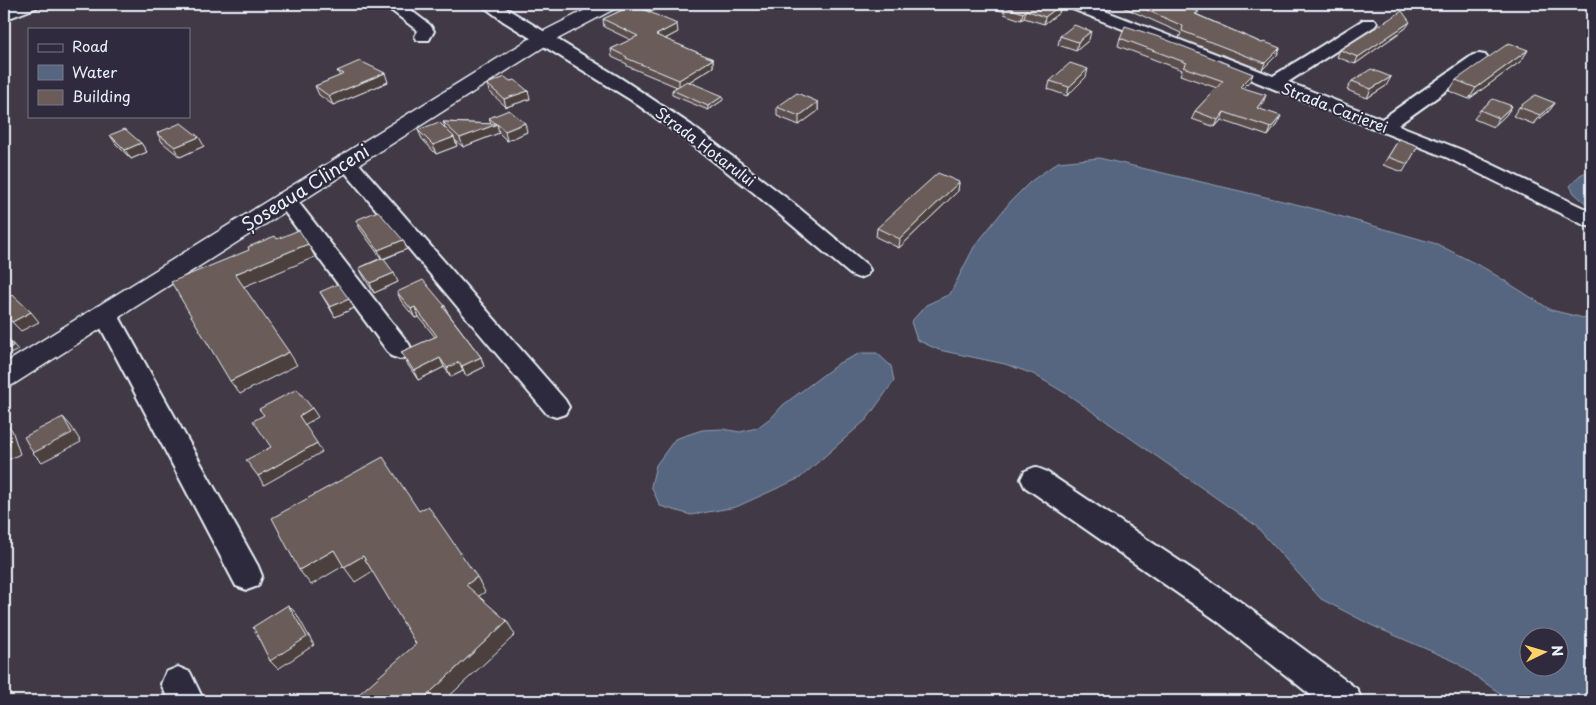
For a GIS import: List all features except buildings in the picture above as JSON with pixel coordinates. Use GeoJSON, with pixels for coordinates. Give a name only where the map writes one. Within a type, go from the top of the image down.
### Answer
{"type":"FeatureCollection","features":[{"type":"Feature","properties":{"kind":"main road","name":"Șoseaua Clinceni"},"geometry":{"type":"LineString","coordinates":[[4,377],[543,39],[610,4]]}},
{"type":"Feature","properties":{"kind":"street"},"geometry":{"type":"LineString","coordinates":[[4,15],[32,4]]}},
{"type":"Feature","properties":{"kind":"street"},"geometry":{"type":"LineString","coordinates":[[381,4],[403,6],[404,14],[426,29],[423,36]]}},
{"type":"Feature","properties":{"kind":"street","name":"Strada Hotarului"},"geometry":{"type":"LineString","coordinates":[[488,4],[626,88],[714,150],[783,205],[859,270]]}},
{"type":"Feature","properties":{"kind":"street","name":"Strada Carierei"},"geometry":{"type":"LineString","coordinates":[[1073,4],[1455,154],[1592,220]]}},
{"type":"Feature","properties":{"kind":"street"},"geometry":{"type":"LineString","coordinates":[[1274,83],[1368,24]]}},
{"type":"Feature","properties":{"kind":"street"},"geometry":{"type":"LineString","coordinates":[[1384,126],[1479,59]]}},
{"type":"Feature","properties":{"kind":"street"},"geometry":{"type":"LineString","coordinates":[[346,161],[556,407]]}},
{"type":"Feature","properties":{"kind":"street"},"geometry":{"type":"LineString","coordinates":[[285,200],[400,350]]}},
{"type":"Feature","properties":{"kind":"street"},"geometry":{"type":"LineString","coordinates":[[104,313],[247,576]]}},
{"type":"Feature","properties":{"kind":"street"},"geometry":{"type":"LineString","coordinates":[[1035,479],[1227,610],[1345,701]]}},
{"type":"Feature","properties":{"kind":"water"},"geometry":{"type":"Polygon","coordinates":[[[1099,158],[1304,206],[1437,244],[1486,269],[1551,310],[1592,320],[1592,701],[1511,701],[1454,661],[1373,626],[1321,599],[1255,525],[1070,396],[1033,374],[1005,364],[939,350],[917,340],[911,322],[926,305],[950,294],[974,247],[1010,202],[1030,182],[1058,162],[1099,158]]]}},
{"type":"Feature","properties":{"kind":"water"},"geometry":{"type":"Polygon","coordinates":[[[1592,169],[1592,209],[1574,193],[1570,186],[1580,175],[1592,169]]]}},
{"type":"Feature","properties":{"kind":"water"},"geometry":{"type":"Polygon","coordinates":[[[861,353],[877,353],[891,366],[894,381],[867,419],[800,478],[736,507],[691,515],[660,506],[651,486],[656,465],[675,439],[702,430],[722,429],[740,432],[757,428],[773,416],[783,405],[839,363],[861,353]]]}}]}
